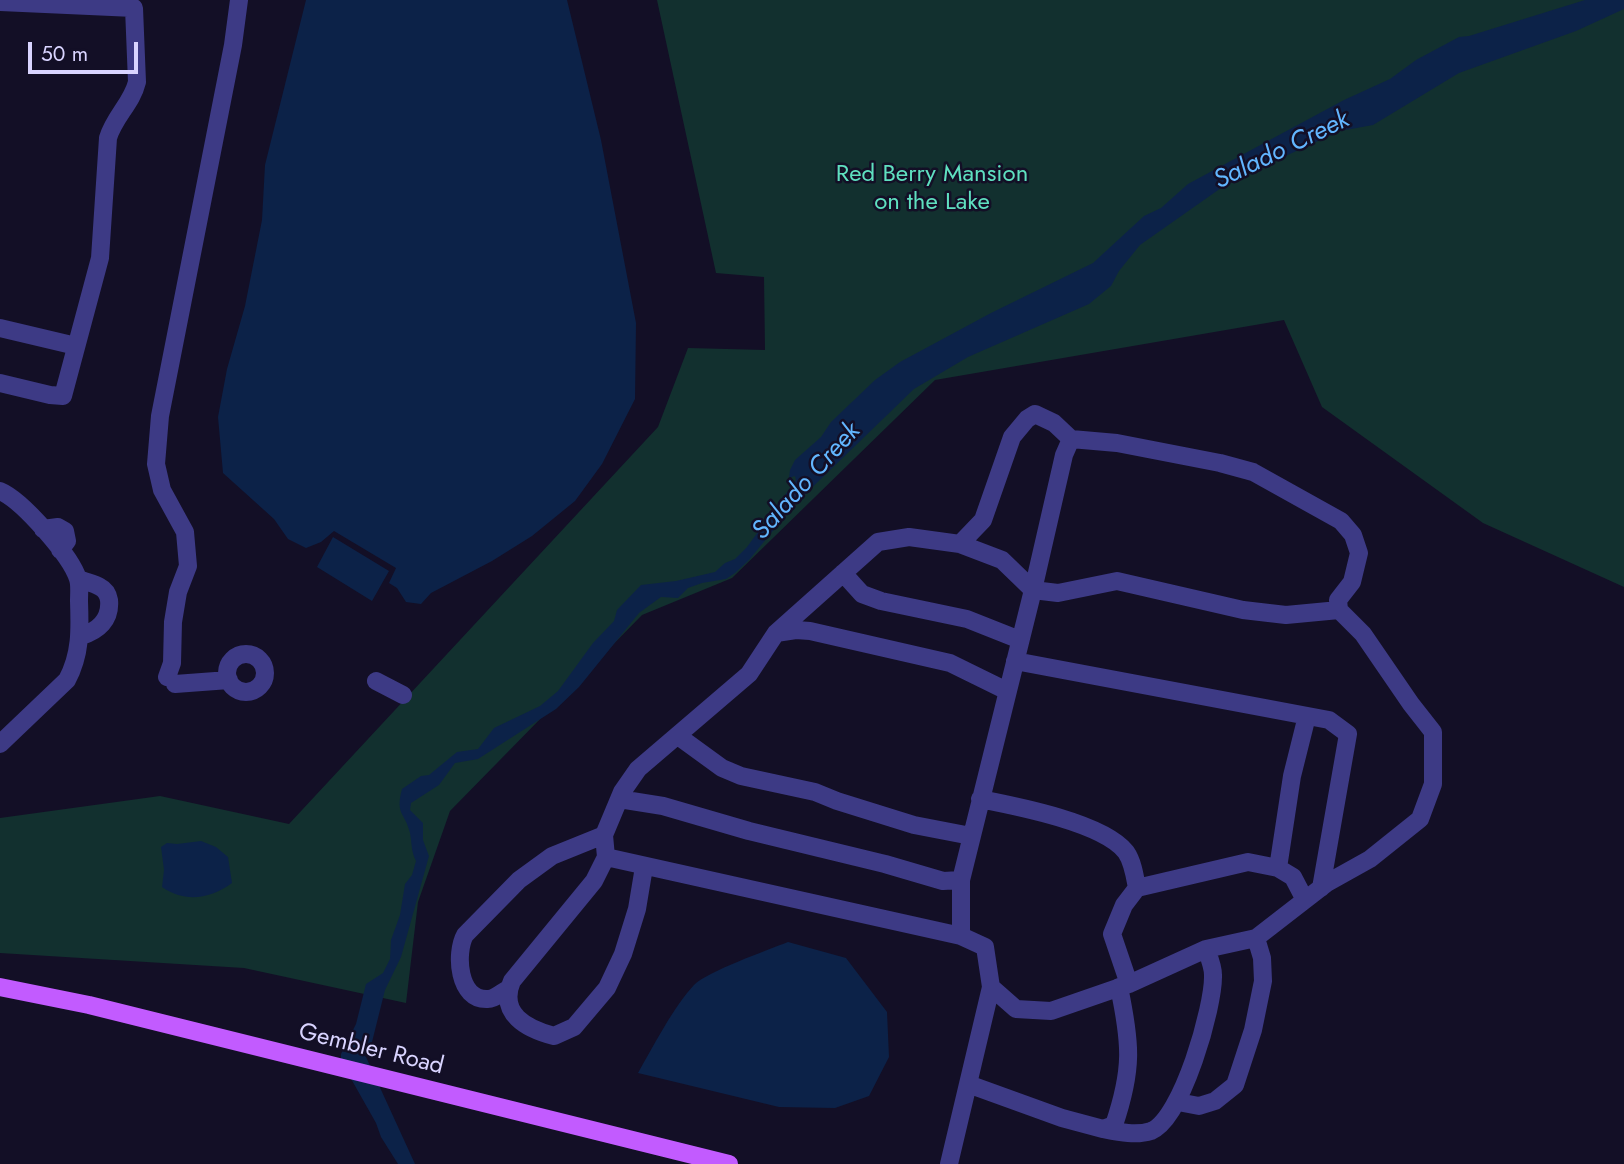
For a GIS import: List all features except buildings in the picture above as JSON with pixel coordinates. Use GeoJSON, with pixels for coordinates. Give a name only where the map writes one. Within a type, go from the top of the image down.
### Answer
{"type":"FeatureCollection","features":[{"type":"Feature","properties":{"kind":"main road","name":"Gembler Road"},"geometry":{"type":"LineString","coordinates":[[0,987],[89,1004],[729,1164]]}},
{"type":"Feature","properties":{"kind":"lane"},"geometry":{"type":"LineString","coordinates":[[229,680],[171,681],[173,622],[178,592],[188,566],[185,532],[162,490],[156,464],[160,416],[233,45],[239,0]]}},
{"type":"Feature","properties":{"kind":"lane"},"geometry":{"type":"LineString","coordinates":[[0,383],[63,396],[100,258],[108,138],[111,127],[134,92],[137,82],[134,4],[9,1]]}},
{"type":"Feature","properties":{"kind":"lane"},"geometry":{"type":"LineString","coordinates":[[0,328],[76,346]]}},
{"type":"Feature","properties":{"kind":"lane"},"geometry":{"type":"LineString","coordinates":[[960,544],[983,520],[1012,437],[1027,419],[1035,414],[1054,423],[1071,439],[1130,446],[1253,472],[1341,521],[1353,535],[1359,553],[1352,582],[1338,600],[1339,610],[1363,634],[1433,732],[1433,784],[1420,819],[1370,859],[1321,888],[1256,938],[1206,949],[1124,986],[1051,1011],[1016,1009],[991,987]]}},
{"type":"Feature","properties":{"kind":"lane"},"geometry":{"type":"LineString","coordinates":[[961,936],[961,880],[1064,455],[1071,439]]}},
{"type":"Feature","properties":{"kind":"lane"},"geometry":{"type":"LineString","coordinates":[[0,491],[12,496],[43,529],[79,579],[81,636],[74,668],[67,680],[0,744]]}},
{"type":"Feature","properties":{"kind":"lane"},"geometry":{"type":"LineString","coordinates":[[604,835],[552,856],[519,880],[465,934],[460,944],[459,963],[463,981],[469,990],[480,998],[491,999],[508,989],[594,881],[606,857],[604,835],[618,799],[638,769],[749,674],[776,634],[878,542],[909,537],[960,544],[1002,560],[1033,590],[1058,593],[1117,581],[1243,610],[1286,615],[1339,610]]}},
{"type":"Feature","properties":{"kind":"lane"},"geometry":{"type":"LineString","coordinates":[[843,573],[862,594],[881,601],[967,619],[1020,640]]}},
{"type":"Feature","properties":{"kind":"lane"},"geometry":{"type":"LineString","coordinates":[[79,579],[108,593],[109,605],[107,619],[94,632],[81,636]]}},
{"type":"Feature","properties":{"kind":"lane"},"geometry":{"type":"LineString","coordinates":[[776,634],[796,630],[810,631],[950,663],[1007,691]]}},
{"type":"Feature","properties":{"kind":"lane"},"geometry":{"type":"LineString","coordinates":[[1015,661],[1329,720],[1348,734],[1321,888]]}},
{"type":"Feature","properties":{"kind":"lane"},"geometry":{"type":"LineString","coordinates":[[376,681],[403,695]]}},
{"type":"Feature","properties":{"kind":"lane"},"geometry":{"type":"LineString","coordinates":[[1278,868],[1292,776],[1307,716]]}},
{"type":"Feature","properties":{"kind":"lane"},"geometry":{"type":"LineString","coordinates":[[678,736],[712,761],[741,776],[815,792],[914,825],[971,836]]}},
{"type":"Feature","properties":{"kind":"lane"},"geometry":{"type":"LineString","coordinates":[[618,799],[663,806],[943,881],[961,880]]}},
{"type":"Feature","properties":{"kind":"lane"},"geometry":{"type":"LineString","coordinates":[[980,799],[1022,807],[1085,826],[1115,843],[1127,853],[1137,888]]}},
{"type":"Feature","properties":{"kind":"lane"},"geometry":{"type":"LineString","coordinates":[[606,857],[961,936],[985,947],[991,987],[949,1164]]}},
{"type":"Feature","properties":{"kind":"lane"},"geometry":{"type":"LineString","coordinates":[[1103,1129],[1114,1125],[1129,1074],[1129,1033],[1124,986],[1112,934],[1124,905],[1137,888],[1248,862],[1278,868],[1293,877],[1305,900]]}},
{"type":"Feature","properties":{"kind":"lane"},"geometry":{"type":"LineString","coordinates":[[508,989],[511,1008],[520,1023],[554,1036],[574,1027],[607,988],[623,954],[637,909],[644,867]]}},
{"type":"Feature","properties":{"kind":"lane"},"geometry":{"type":"LineString","coordinates":[[1178,1102],[1199,1106],[1215,1101],[1235,1085],[1253,1030],[1263,981],[1262,958],[1256,938]]}},
{"type":"Feature","properties":{"kind":"lane"},"geometry":{"type":"LineString","coordinates":[[968,1084],[1062,1118],[1103,1129],[1125,1133],[1151,1131],[1161,1125],[1178,1102],[1191,1069],[1213,987],[1214,971],[1206,949]]}},
{"type":"Feature","properties":{"kind":"green space","name":"Red Berry Mansion on the Lake"},"geometry":{"type":"Polygon","coordinates":[[[657,0],[1624,0],[1624,587],[1483,523],[1322,407],[1284,320],[935,380],[732,578],[642,615],[450,811],[418,902],[406,1003],[244,968],[0,953],[0,818],[160,796],[289,824],[658,427],[688,348],[765,350],[764,277],[716,273],[657,0]]]}},
{"type":"Feature","properties":{"kind":"water"},"geometry":{"type":"Polygon","coordinates":[[[306,0],[567,0],[601,140],[636,323],[635,399],[602,464],[575,501],[532,536],[492,561],[431,593],[421,604],[406,602],[397,588],[389,583],[396,568],[334,531],[321,542],[306,548],[288,539],[274,519],[223,473],[218,417],[227,369],[245,306],[262,220],[265,165],[306,0]]]}},
{"type":"Feature","properties":{"kind":"water","name":"Salado Creek"},"geometry":{"type":"Polygon","coordinates":[[[1585,0],[1624,0],[1624,9],[1576,31],[1459,73],[1373,125],[1340,131],[1231,181],[1140,245],[1119,271],[1111,286],[1089,304],[968,357],[914,389],[794,505],[735,573],[726,579],[688,588],[678,598],[661,597],[639,613],[579,687],[556,709],[478,759],[455,763],[439,785],[411,803],[410,810],[423,823],[423,840],[429,856],[401,957],[385,990],[372,1042],[362,1046],[359,1051],[366,1057],[415,1164],[398,1164],[341,1061],[341,1054],[356,1024],[366,984],[383,973],[390,959],[391,940],[400,915],[405,884],[412,875],[416,861],[408,826],[400,809],[402,789],[421,776],[429,775],[457,752],[478,749],[494,728],[540,706],[558,691],[593,643],[614,621],[617,610],[641,585],[676,581],[715,572],[735,559],[747,547],[796,480],[795,476],[789,478],[795,460],[821,437],[831,422],[875,380],[900,362],[1093,263],[1144,216],[1161,208],[1188,184],[1344,100],[1390,79],[1416,60],[1459,37],[1585,0]]]}},
{"type":"Feature","properties":{"kind":"water"},"geometry":{"type":"Polygon","coordinates":[[[333,537],[389,571],[372,601],[317,567],[333,537]]]}},
{"type":"Feature","properties":{"kind":"water"},"geometry":{"type":"Polygon","coordinates":[[[201,841],[216,847],[228,857],[232,883],[215,893],[197,897],[180,895],[162,887],[164,870],[161,847],[167,843],[201,841]]]}},
{"type":"Feature","properties":{"kind":"water"},"geometry":{"type":"Polygon","coordinates":[[[788,942],[846,958],[887,1012],[889,1057],[869,1096],[835,1108],[779,1107],[638,1073],[671,1015],[694,985],[724,968],[788,942]]]}}]}
